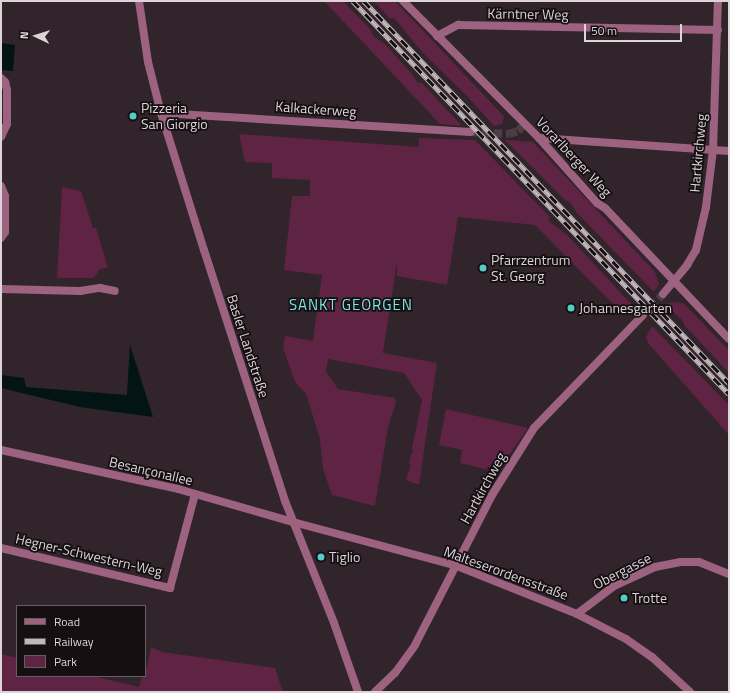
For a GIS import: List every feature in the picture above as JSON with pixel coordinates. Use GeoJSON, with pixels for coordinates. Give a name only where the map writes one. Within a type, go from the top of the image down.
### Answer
{"type":"FeatureCollection","features":[{"type":"Feature","properties":{"kind":"street","name":"Basler Landstraße"},"geometry":{"type":"LineString","coordinates":[[139,1],[148,62],[161,113],[293,522],[334,623],[358,692]]}},
{"type":"Feature","properties":{"kind":"street","name":"Vorarlberger Weg"},"geometry":{"type":"LineString","coordinates":[[403,1],[539,138],[597,203],[727,334]]}},
{"type":"Feature","properties":{"kind":"street","name":"Hartkirchweg"},"geometry":{"type":"LineString","coordinates":[[663,294],[675,281],[696,250],[701,233],[713,150],[718,1]]}},
{"type":"Feature","properties":{"kind":"street","name":"Kärntner Weg"},"geometry":{"type":"LineString","coordinates":[[437,36],[458,26],[718,30]]}},
{"type":"Feature","properties":{"kind":"street"},"geometry":{"type":"LineString","coordinates":[[1,78],[6,82],[7,90],[7,124],[1,137]]}},
{"type":"Feature","properties":{"kind":"street","name":"Kalkackerweg"},"geometry":{"type":"LineString","coordinates":[[161,113],[470,132]]}},
{"type":"Feature","properties":{"kind":"street"},"geometry":{"type":"LineString","coordinates":[[539,138],[729,151]]}},
{"type":"Feature","properties":{"kind":"street"},"geometry":{"type":"LineString","coordinates":[[1,186],[4,196],[5,218],[5,232],[1,238]]}},
{"type":"Feature","properties":{"kind":"street"},"geometry":{"type":"LineString","coordinates":[[1,289],[80,291],[100,288],[116,291]]}},
{"type":"Feature","properties":{"kind":"street","name":"Hartkirchweg"},"geometry":{"type":"LineString","coordinates":[[375,692],[395,673],[415,645],[457,566],[492,495],[534,428],[642,316]]}},
{"type":"Feature","properties":{"kind":"street","name":"Besançonallee"},"geometry":{"type":"LineString","coordinates":[[1,450],[195,494],[293,522]]}},
{"type":"Feature","properties":{"kind":"street","name":"Hegner-Schwestern-Weg"},"geometry":{"type":"LineString","coordinates":[[1,548],[170,588],[195,494]]}},
{"type":"Feature","properties":{"kind":"street","name":"Malteserordensstraße"},"geometry":{"type":"LineString","coordinates":[[293,522],[457,566],[577,614],[626,639],[652,657],[690,692]]}},
{"type":"Feature","properties":{"kind":"street","name":"Obergasse"},"geometry":{"type":"LineString","coordinates":[[577,614],[614,586],[655,567],[680,562],[699,562],[729,574]]}},
{"type":"Feature","properties":{"kind":"green space"},"geometry":{"type":"Polygon","coordinates":[[[324,1],[343,1],[371,30],[373,36],[385,44],[418,83],[422,83],[462,126],[440,124],[324,1]]]}},
{"type":"Feature","properties":{"kind":"green space"},"geometry":{"type":"Polygon","coordinates":[[[374,1],[395,1],[500,112],[504,117],[502,124],[494,126],[468,97],[423,53],[394,18],[389,18],[374,1]]]}},
{"type":"Feature","properties":{"kind":"green space"},"geometry":{"type":"Polygon","coordinates":[[[239,134],[419,147],[419,138],[475,140],[549,216],[549,221],[568,236],[633,306],[629,312],[624,313],[618,309],[535,225],[458,217],[447,285],[397,276],[397,262],[383,353],[437,363],[419,485],[406,480],[411,465],[409,464],[411,453],[413,453],[412,448],[422,400],[404,373],[328,359],[326,371],[338,389],[395,398],[396,403],[388,427],[375,506],[332,495],[323,469],[320,439],[306,394],[295,382],[283,348],[285,336],[313,341],[322,275],[284,270],[292,196],[310,196],[310,180],[272,178],[272,163],[245,162],[239,134]]]}},
{"type":"Feature","properties":{"kind":"green space"},"geometry":{"type":"Polygon","coordinates":[[[505,140],[533,142],[655,272],[659,284],[654,292],[577,213],[570,202],[566,201],[505,140]]]}},
{"type":"Feature","properties":{"kind":"green space"},"geometry":{"type":"Polygon","coordinates":[[[62,187],[81,191],[93,228],[96,228],[108,268],[100,269],[94,278],[57,278],[62,187]]]}},
{"type":"Feature","properties":{"kind":"green space"},"geometry":{"type":"Polygon","coordinates":[[[673,302],[683,303],[729,350],[729,373],[684,325],[683,321],[665,304],[673,302]]]}},
{"type":"Feature","properties":{"kind":"green space"},"geometry":{"type":"Polygon","coordinates":[[[652,326],[729,405],[729,435],[648,343],[646,337],[652,326]]]}},
{"type":"Feature","properties":{"kind":"green space"},"geometry":{"type":"Polygon","coordinates":[[[446,409],[528,428],[497,472],[460,463],[462,450],[439,445],[446,409]]]}},
{"type":"Feature","properties":{"kind":"green space"},"geometry":{"type":"Polygon","coordinates":[[[151,647],[162,652],[275,668],[283,692],[1,692],[1,654],[16,658],[16,677],[97,677],[139,687],[142,677],[146,677],[151,647]]]}},
{"type":"Feature","properties":{"kind":"shaded area"},"geometry":{"type":"Polygon","coordinates":[[[1,43],[15,45],[13,71],[1,70],[1,43]]]}},
{"type":"Feature","properties":{"kind":"shaded area"},"geometry":{"type":"Polygon","coordinates":[[[130,345],[153,417],[80,407],[1,388],[1,375],[24,378],[26,387],[127,395],[130,345]]]}},
{"type":"Feature","properties":{"kind":"tunnel"},"geometry":{"type":"LineString","coordinates":[[470,132],[509,134],[518,131],[525,124]]}},
{"type":"Feature","properties":{"kind":"tunnel"},"geometry":{"type":"LineString","coordinates":[[642,316],[663,294]]}},
{"type":"Feature","properties":{"kind":"railway"},"geometry":{"type":"LineString","coordinates":[[353,1],[729,394]]}},
{"type":"Feature","properties":{"kind":"railway"},"geometry":{"type":"LineString","coordinates":[[364,1],[729,383]]}},
{"type":"Feature","properties":{"kind":"place","name":"Pizzeria San Giorgio"},"geometry":{"type":"Point","coordinates":[133,116]}},
{"type":"Feature","properties":{"kind":"place","name":"Pfarrzentrum St. Georg"},"geometry":{"type":"Point","coordinates":[483,268]}},
{"type":"Feature","properties":{"kind":"place","name":"Johannesgarten"},"geometry":{"type":"Point","coordinates":[571,308]}},
{"type":"Feature","properties":{"kind":"place","name":"Tiglio"},"geometry":{"type":"Point","coordinates":[321,557]}},
{"type":"Feature","properties":{"kind":"place","name":"Trotte"},"geometry":{"type":"Point","coordinates":[624,598]}},
{"type":"Feature","properties":{"kind":"district","name":"SANKT GEORGEN"},"geometry":{"type":"Point","coordinates":[351,305]}}]}
